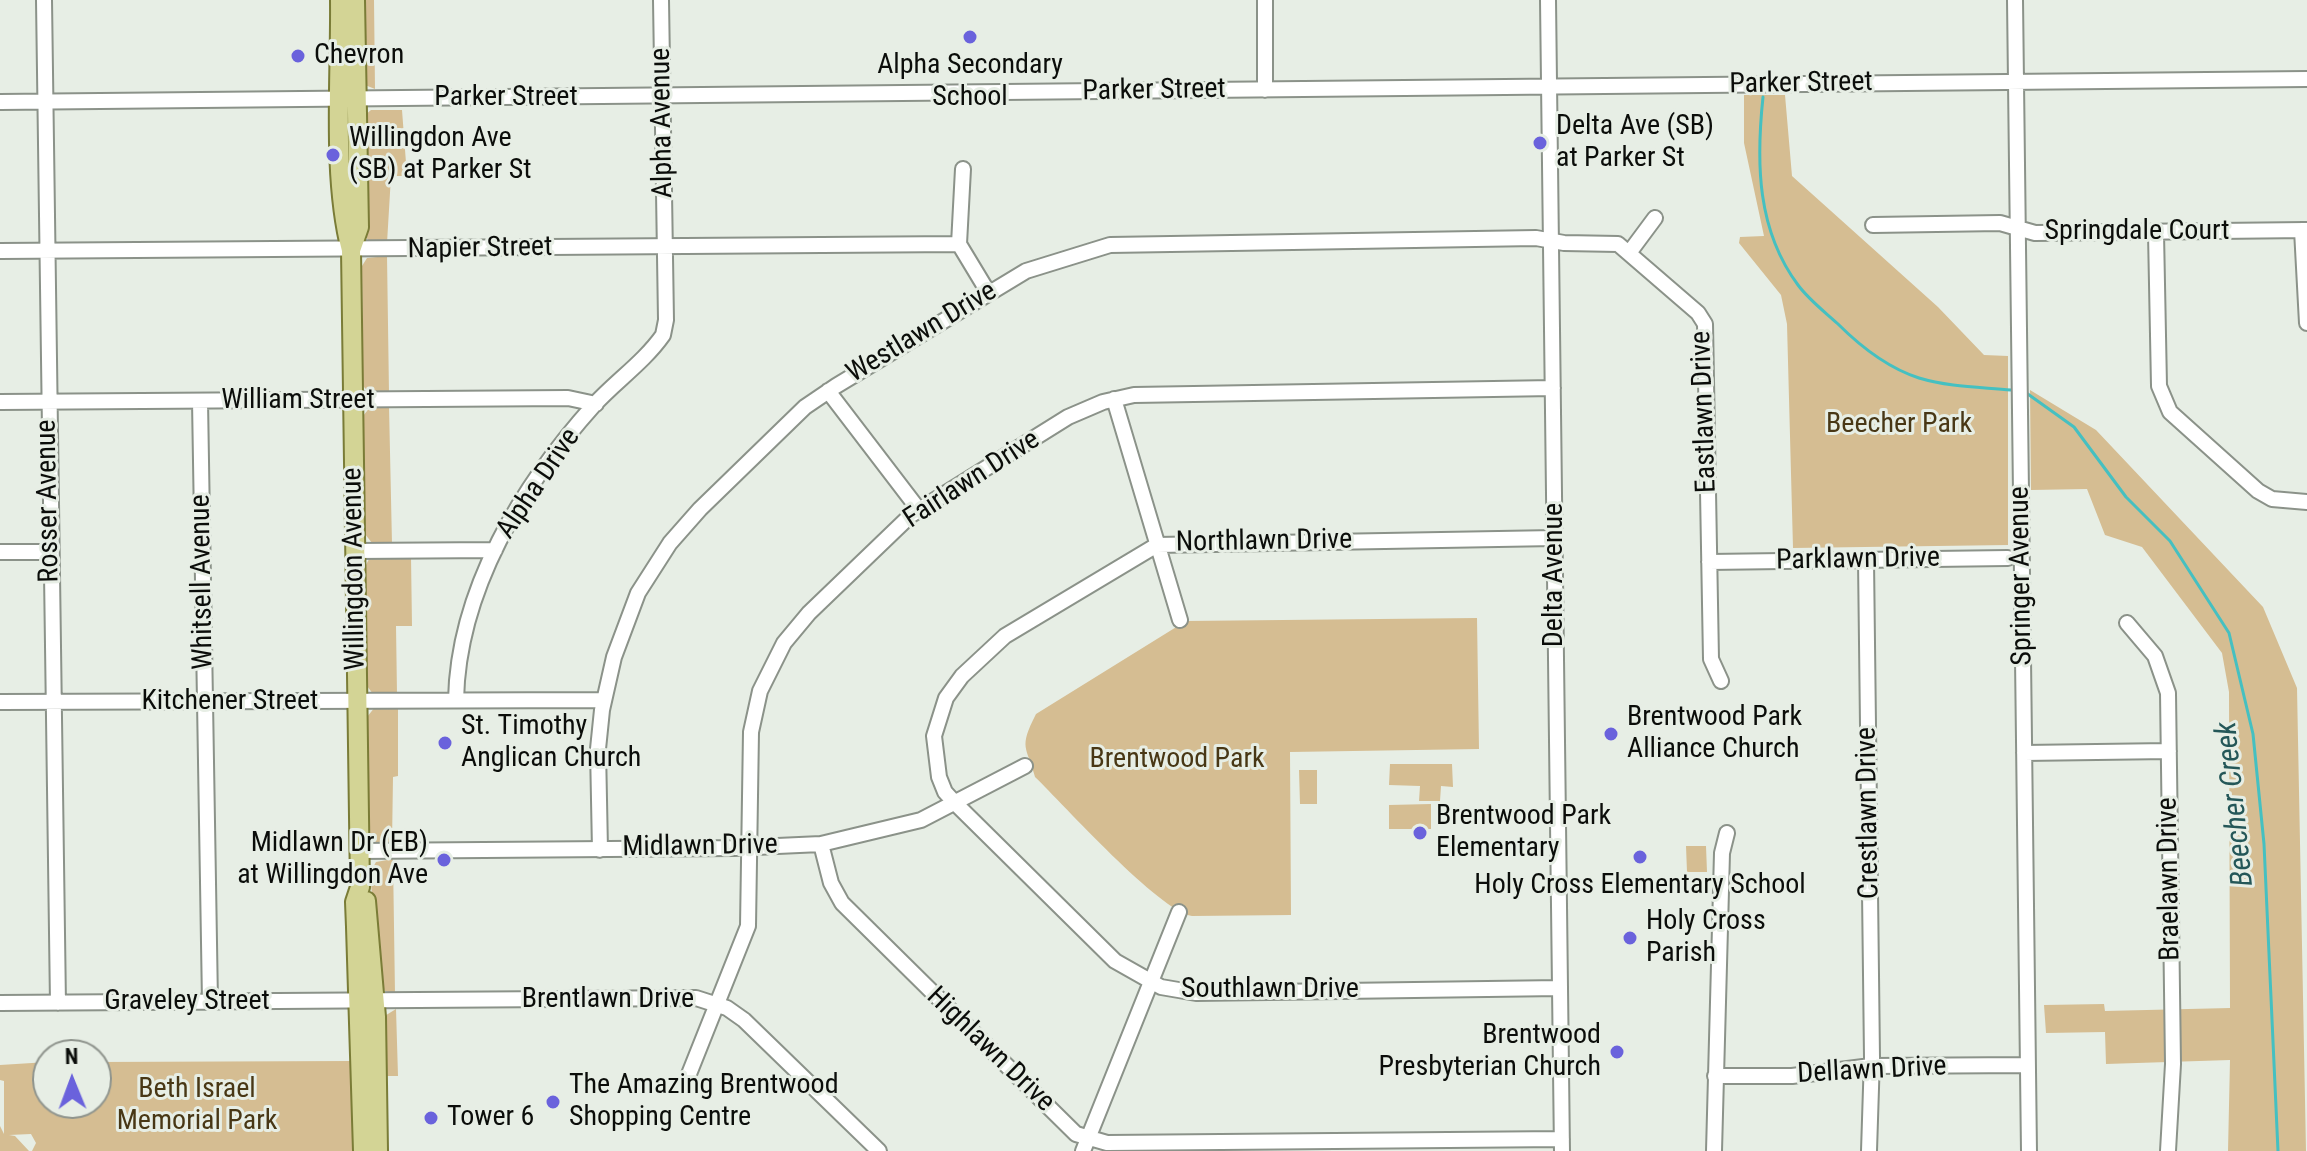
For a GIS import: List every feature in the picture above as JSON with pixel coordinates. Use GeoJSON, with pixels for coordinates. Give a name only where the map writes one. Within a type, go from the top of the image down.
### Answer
{"type":"FeatureCollection","features":[{"type":"Feature","properties":{"kind":"main road","name":"Willingdon Avenue"},"geometry":{"type":"LineString","coordinates":[[340,0],[348,98]]}},
{"type":"Feature","properties":{"kind":"main road","name":"Willingdon Avenue"},"geometry":{"type":"LineString","coordinates":[[355,0],[348,98],[345,229],[351,250],[360,887],[366,902],[368,1001],[378,1151]]}},
{"type":"Feature","properties":{"kind":"main road","name":"Willingdon Avenue"},"geometry":{"type":"LineString","coordinates":[[363,1151],[368,1001]]}},
{"type":"Feature","properties":{"kind":"street","name":"Rosser Avenue"},"geometry":{"type":"LineString","coordinates":[[44,0],[45,250],[58,1003]]}},
{"type":"Feature","properties":{"kind":"street","name":"Alpha Avenue"},"geometry":{"type":"LineString","coordinates":[[661,0],[665,246]]}},
{"type":"Feature","properties":{"kind":"street"},"geometry":{"type":"LineString","coordinates":[[1265,0],[1265,90]]}},
{"type":"Feature","properties":{"kind":"street","name":"Delta Avenue"},"geometry":{"type":"LineString","coordinates":[[1548,0],[1562,1145]]}},
{"type":"Feature","properties":{"kind":"street","name":"Springer Avenue"},"geometry":{"type":"LineString","coordinates":[[2015,0],[2029,1151]]}},
{"type":"Feature","properties":{"kind":"street","name":"Parker Street"},"geometry":{"type":"LineString","coordinates":[[0,102],[2307,79]]}},
{"type":"Feature","properties":{"kind":"street"},"geometry":{"type":"LineString","coordinates":[[963,169],[959,244],[988,292]]}},
{"type":"Feature","properties":{"kind":"street"},"geometry":{"type":"LineString","coordinates":[[1629,253],[1655,218]]}},
{"type":"Feature","properties":{"kind":"street","name":"Springdale Court"},"geometry":{"type":"LineString","coordinates":[[1873,225],[2000,223],[2035,233],[2305,230]]}},
{"type":"Feature","properties":{"kind":"street"},"geometry":{"type":"LineString","coordinates":[[2305,230],[2307,323]]}},
{"type":"Feature","properties":{"kind":"street"},"geometry":{"type":"LineString","coordinates":[[2156,233],[2159,386],[2162,400],[2170,412],[2258,491],[2272,499],[2307,502]]}},
{"type":"Feature","properties":{"kind":"street","name":"Westlawn Drive"},"geometry":{"type":"LineString","coordinates":[[600,850],[598,739],[604,700],[630,610],[663,554],[700,509],[805,407],[828,391],[988,292],[1063,257],[1132,242],[1536,238],[1552,241]]}},
{"type":"Feature","properties":{"kind":"street","name":"Eastlawn Drive"},"geometry":{"type":"LineString","coordinates":[[1552,241],[1615,243],[1698,313],[1705,324],[1711,659],[1721,681]]}},
{"type":"Feature","properties":{"kind":"street","name":"Napier Street"},"geometry":{"type":"LineString","coordinates":[[0,251],[959,244]]}},
{"type":"Feature","properties":{"kind":"street","name":"Alpha Drive"},"geometry":{"type":"LineString","coordinates":[[456,700],[471,617],[495,550],[553,452],[663,335],[665,246]]}},
{"type":"Feature","properties":{"kind":"street","name":"Fairlawn Drive"},"geometry":{"type":"LineString","coordinates":[[689,1074],[748,926],[751,732],[760,691],[773,662],[809,613],[919,510],[1068,417],[1114,399],[1160,392],[1553,388]]}},
{"type":"Feature","properties":{"kind":"street"},"geometry":{"type":"LineString","coordinates":[[828,391],[919,510]]}},
{"type":"Feature","properties":{"kind":"street","name":"William Street"},"geometry":{"type":"LineString","coordinates":[[0,402],[568,398],[596,404]]}},
{"type":"Feature","properties":{"kind":"street"},"geometry":{"type":"LineString","coordinates":[[1114,399],[1180,620]]}},
{"type":"Feature","properties":{"kind":"street","name":"Whitsell Avenue"},"geometry":{"type":"LineString","coordinates":[[200,401],[210,1002]]}},
{"type":"Feature","properties":{"kind":"street","name":"Northlawn Drive"},"geometry":{"type":"LineString","coordinates":[[956,804],[945,792],[939,777],[934,736],[946,698],[962,676],[1005,636],[1157,545],[1555,538]]}},
{"type":"Feature","properties":{"kind":"street"},"geometry":{"type":"LineString","coordinates":[[355,551],[495,550]]}},
{"type":"Feature","properties":{"kind":"street"},"geometry":{"type":"LineString","coordinates":[[0,552],[50,552]]}},
{"type":"Feature","properties":{"kind":"street","name":"Parklawn Drive"},"geometry":{"type":"LineString","coordinates":[[1709,562],[2008,558]]}},
{"type":"Feature","properties":{"kind":"street","name":"Crestlawn Drive"},"geometry":{"type":"LineString","coordinates":[[1866,560],[1871,1066],[1869,1151]]}},
{"type":"Feature","properties":{"kind":"street","name":"Braelawn Drive"},"geometry":{"type":"LineString","coordinates":[[2127,623],[2155,656],[2168,693],[2173,1064],[2168,1151]]}},
{"type":"Feature","properties":{"kind":"street","name":"Kitchener Street"},"geometry":{"type":"LineString","coordinates":[[0,702],[604,700]]}},
{"type":"Feature","properties":{"kind":"street"},"geometry":{"type":"LineString","coordinates":[[2024,753],[2169,751]]}},
{"type":"Feature","properties":{"kind":"street","name":"Midlawn Drive"},"geometry":{"type":"LineString","coordinates":[[359,851],[750,848],[821,844],[921,820],[1025,766]]}},
{"type":"Feature","properties":{"kind":"street","name":"Southlawn Drive"},"geometry":{"type":"LineString","coordinates":[[956,804],[1115,961],[1151,983],[1196,993],[1560,988]]}},
{"type":"Feature","properties":{"kind":"street"},"geometry":{"type":"LineString","coordinates":[[1714,1151],[1722,853],[1727,833]]}},
{"type":"Feature","properties":{"kind":"street","name":"Highlawn Drive"},"geometry":{"type":"LineString","coordinates":[[821,844],[831,883],[842,903],[1085,1145]]}},
{"type":"Feature","properties":{"kind":"street"},"geometry":{"type":"LineString","coordinates":[[1179,912],[1085,1145],[1562,1145]]}},
{"type":"Feature","properties":{"kind":"street","name":"Brentlawn Drive"},"geometry":{"type":"LineString","coordinates":[[368,1001],[684,997],[718,1004],[744,1020],[879,1151]]}},
{"type":"Feature","properties":{"kind":"street","name":"Graveley Street"},"geometry":{"type":"LineString","coordinates":[[0,1003],[368,1001]]}},
{"type":"Feature","properties":{"kind":"street","name":"Dellawn Drive"},"geometry":{"type":"LineString","coordinates":[[1715,1076],[1792,1076],[1871,1066],[2028,1065]]}},
{"type":"Feature","properties":{"kind":"green space"},"geometry":{"type":"Polygon","coordinates":[[[360,0],[374,0],[375,89],[365,85],[360,0]]]}},
{"type":"Feature","properties":{"kind":"green space","name":"Beecher Park"},"geometry":{"type":"Polygon","coordinates":[[[1744,95],[1785,95],[1792,176],[1938,307],[1984,355],[2008,356],[2008,545],[1793,548],[1787,324],[1781,295],[1739,243],[1740,237],[1764,236],[1744,143],[1744,95]]]}},
{"type":"Feature","properties":{"kind":"green space"},"geometry":{"type":"Polygon","coordinates":[[[371,110],[402,110],[407,176],[391,176],[387,243],[369,241],[365,236],[364,116],[371,110]]]}},
{"type":"Feature","properties":{"kind":"green space"},"geometry":{"type":"Polygon","coordinates":[[[387,256],[389,393],[370,393],[363,386],[362,266],[367,258],[387,256]]]}},
{"type":"Feature","properties":{"kind":"green space"},"geometry":{"type":"Polygon","coordinates":[[[2030,390],[2096,430],[2263,607],[2297,688],[2306,1151],[2228,1151],[2230,1060],[2106,1064],[2105,1032],[2046,1033],[2044,1005],[2104,1004],[2105,1011],[2230,1008],[2229,692],[2222,653],[2142,547],[2105,535],[2087,489],[2031,490],[2030,390]]]}},
{"type":"Feature","properties":{"kind":"green space"},"geometry":{"type":"Polygon","coordinates":[[[371,406],[389,406],[392,544],[372,543],[365,534],[363,416],[371,406]]]}},
{"type":"Feature","properties":{"kind":"green space"},"geometry":{"type":"Polygon","coordinates":[[[374,557],[411,557],[412,626],[396,626],[397,694],[373,694],[367,686],[365,567],[374,557]]]}},
{"type":"Feature","properties":{"kind":"green space","name":"Brentwood Park"},"geometry":{"type":"Polygon","coordinates":[[[1477,618],[1479,749],[1290,752],[1291,915],[1192,916],[1177,910],[1135,877],[1035,777],[1027,753],[1027,734],[1036,714],[1186,621],[1477,618]]]}},
{"type":"Feature","properties":{"kind":"green space"},"geometry":{"type":"Polygon","coordinates":[[[375,707],[398,707],[398,776],[393,777],[392,843],[376,842],[369,833],[367,717],[375,707]]]}},
{"type":"Feature","properties":{"kind":"green space"},"geometry":{"type":"Polygon","coordinates":[[[1390,764],[1452,764],[1453,787],[1441,786],[1440,801],[1419,801],[1420,786],[1389,785],[1390,764]]]}},
{"type":"Feature","properties":{"kind":"green space"},"geometry":{"type":"Polygon","coordinates":[[[1299,770],[1317,770],[1317,804],[1300,804],[1299,770]]]}},
{"type":"Feature","properties":{"kind":"green space"},"geometry":{"type":"Polygon","coordinates":[[[1431,804],[1431,829],[1389,829],[1389,805],[1431,804]]]}},
{"type":"Feature","properties":{"kind":"green space"},"geometry":{"type":"Polygon","coordinates":[[[1686,846],[1706,846],[1707,872],[1687,872],[1686,846]]]}},
{"type":"Feature","properties":{"kind":"green space"},"geometry":{"type":"Polygon","coordinates":[[[393,859],[395,994],[385,991],[380,982],[370,873],[376,862],[393,859]]]}},
{"type":"Feature","properties":{"kind":"green space"},"geometry":{"type":"Polygon","coordinates":[[[396,1009],[398,1076],[384,1076],[383,1017],[396,1009]]]}},
{"type":"Feature","properties":{"kind":"green space","name":"Beth Israel Memorial Park"},"geometry":{"type":"Polygon","coordinates":[[[351,1061],[357,1151],[32,1151],[36,1143],[31,1134],[9,1135],[15,1136],[29,1151],[0,1151],[0,1126],[4,1134],[4,1081],[0,1080],[0,1065],[32,1063],[32,1119],[112,1119],[112,1062],[351,1061]]]}},
{"type":"Feature","properties":{"kind":"waterway","name":"Beecher Creek"},"geometry":{"type":"LineString","coordinates":[[1763,97],[1760,146],[1762,195],[1774,242],[1784,264],[1802,290],[1856,341],[1896,369],[1942,383],[2011,390]]}},
{"type":"Feature","properties":{"kind":"waterway","name":"Beecher Creek"},"geometry":{"type":"LineString","coordinates":[[2025,392],[2074,427],[2126,497],[2170,541],[2229,633],[2253,734],[2264,844],[2278,1151]]}},
{"type":"Feature","properties":{"kind":"place","name":"Alpha Secondary School"},"geometry":{"type":"Point","coordinates":[970,37]}},
{"type":"Feature","properties":{"kind":"place","name":"Chevron"},"geometry":{"type":"Point","coordinates":[298,56]}},
{"type":"Feature","properties":{"kind":"place","name":"Delta Ave (SB) at Parker St"},"geometry":{"type":"Point","coordinates":[1540,143]}},
{"type":"Feature","properties":{"kind":"place","name":"Willingdon Ave (SB) at Parker St"},"geometry":{"type":"Point","coordinates":[333,155]}},
{"type":"Feature","properties":{"kind":"place","name":"Brentwood Park Alliance Church"},"geometry":{"type":"Point","coordinates":[1611,734]}},
{"type":"Feature","properties":{"kind":"place","name":"St. Timothy Anglican Church"},"geometry":{"type":"Point","coordinates":[445,743]}},
{"type":"Feature","properties":{"kind":"place","name":"Brentwood Park Elementary"},"geometry":{"type":"Point","coordinates":[1420,833]}},
{"type":"Feature","properties":{"kind":"place","name":"Holy Cross Elementary School"},"geometry":{"type":"Point","coordinates":[1640,857]}},
{"type":"Feature","properties":{"kind":"place","name":"Midlawn Dr (EB) at Willingdon Ave"},"geometry":{"type":"Point","coordinates":[444,860]}},
{"type":"Feature","properties":{"kind":"place","name":"Holy Cross Parish"},"geometry":{"type":"Point","coordinates":[1630,938]}},
{"type":"Feature","properties":{"kind":"place","name":"Brentwood Presbyterian Church"},"geometry":{"type":"Point","coordinates":[1617,1052]}},
{"type":"Feature","properties":{"kind":"place","name":"The Amazing Brentwood Shopping Centre"},"geometry":{"type":"Point","coordinates":[553,1102]}},
{"type":"Feature","properties":{"kind":"place","name":"Tower 6"},"geometry":{"type":"Point","coordinates":[431,1118]}}]}
